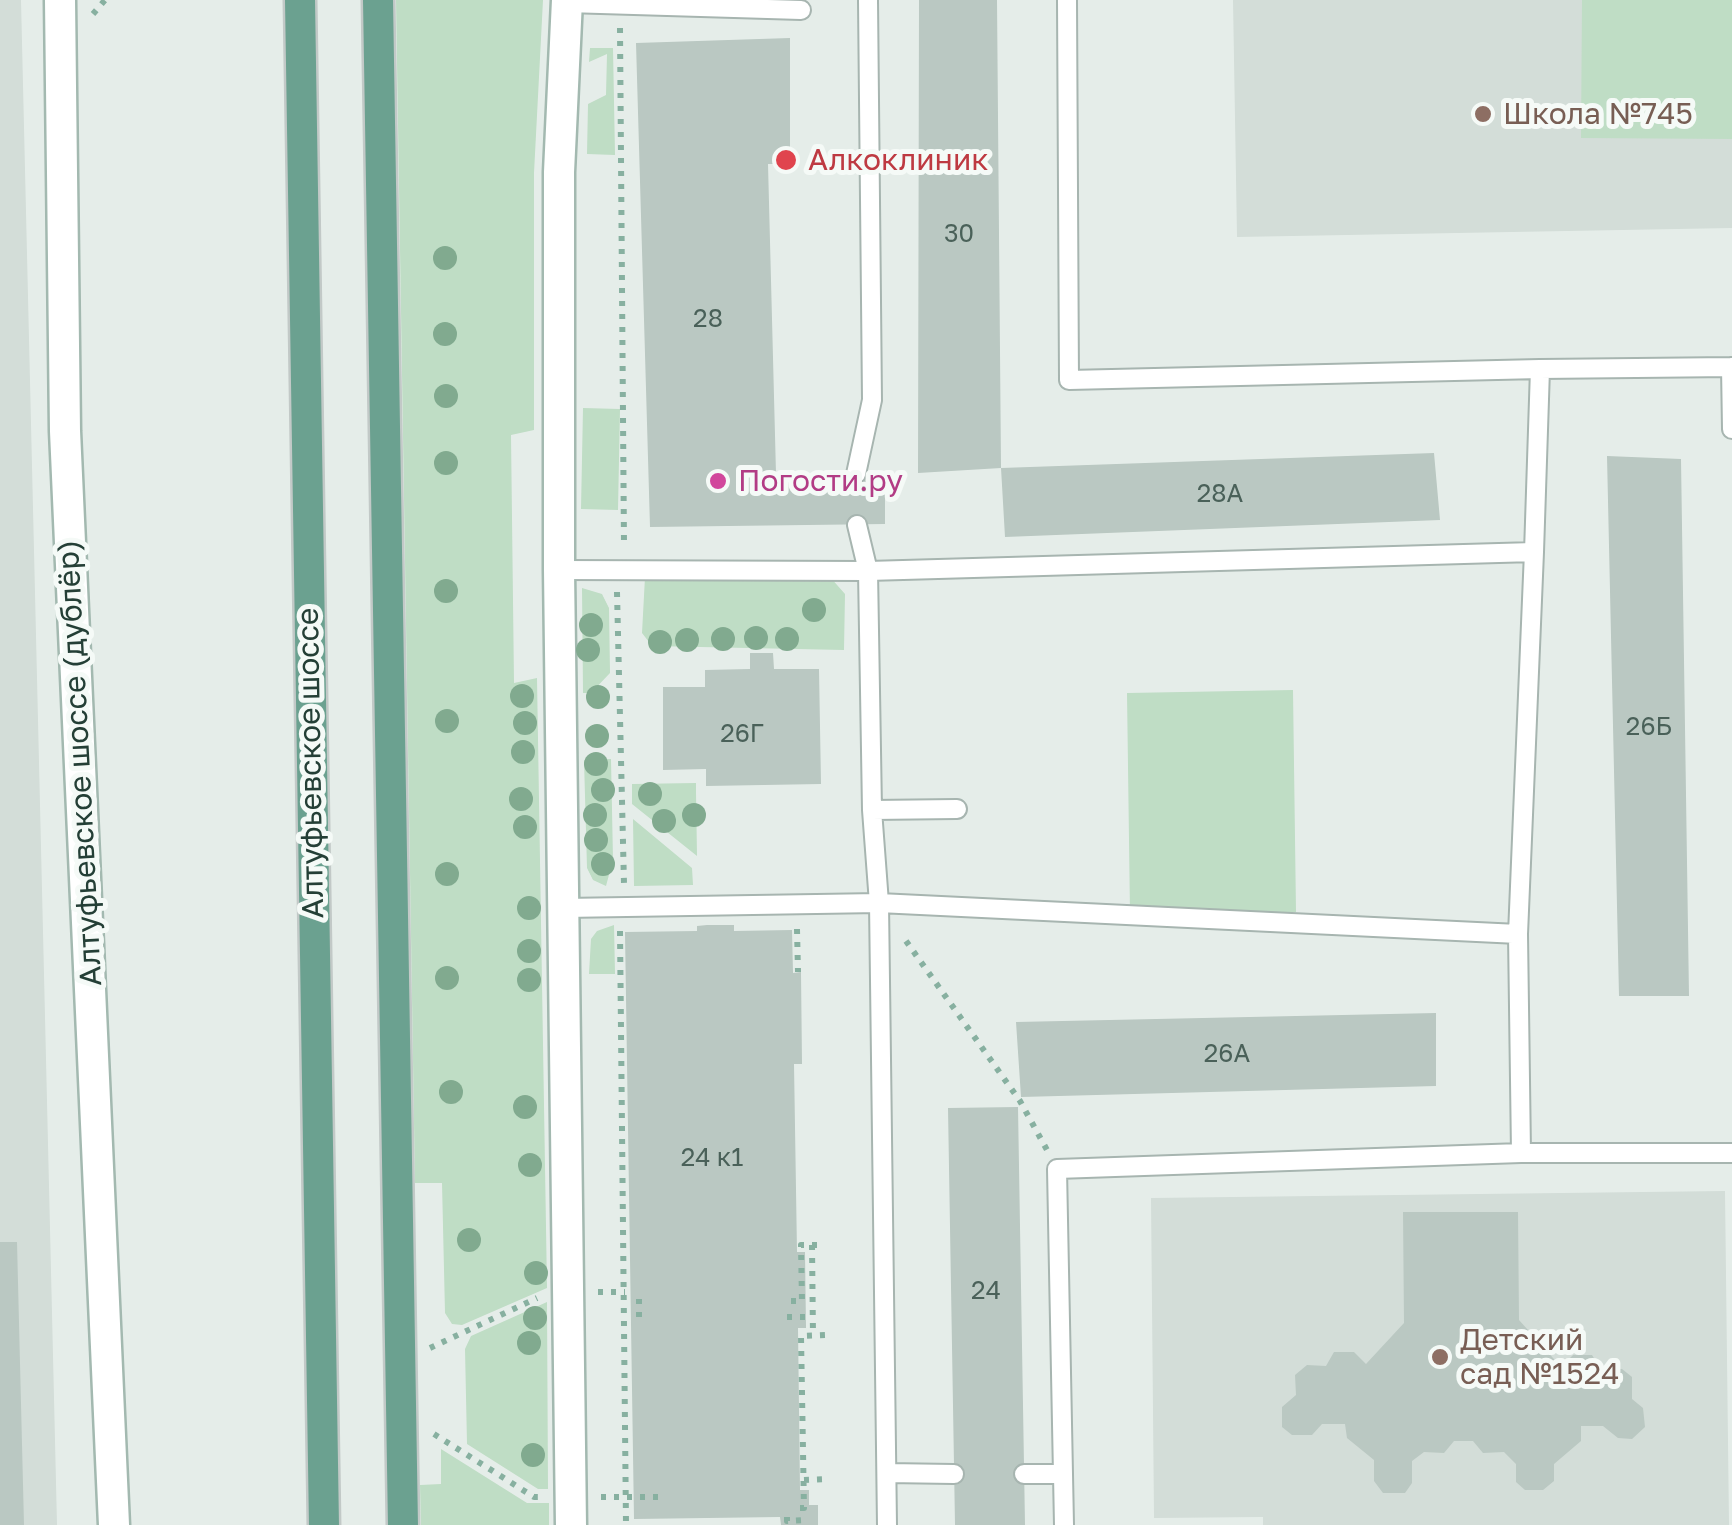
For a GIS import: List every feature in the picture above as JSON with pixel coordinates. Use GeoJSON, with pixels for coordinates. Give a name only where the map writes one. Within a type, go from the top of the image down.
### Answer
{"type":"FeatureCollection","features":[{"type":"Feature","properties":{"kind":"main road","name":"Алтуфьевское шоссе (дублёр)"},"geometry":{"type":"LineString","coordinates":[[60,0],[65,431],[114,1525]]}},
{"type":"Feature","properties":{"kind":"main road","name":"Алтуфьевское шоссе"},"geometry":{"type":"LineString","coordinates":[[300,0],[324,1525]]}},
{"type":"Feature","properties":{"kind":"main road"},"geometry":{"type":"LineString","coordinates":[[378,0],[403,1525]]}},
{"type":"Feature","properties":{"kind":"main road"},"geometry":{"type":"LineString","coordinates":[[567,2],[559,172],[559,570],[572,1525]]}},
{"type":"Feature","properties":{"kind":"lane"},"geometry":{"type":"LineString","coordinates":[[856,474],[872,400],[868,0]]}},
{"type":"Feature","properties":{"kind":"lane"},"geometry":{"type":"LineString","coordinates":[[1067,0],[1069,380],[1540,368],[1732,368],[1732,428]]}},
{"type":"Feature","properties":{"kind":"lane"},"geometry":{"type":"LineString","coordinates":[[567,2],[768,4],[802,10]]}},
{"type":"Feature","properties":{"kind":"lane"},"geometry":{"type":"LineString","coordinates":[[1521,1153],[1518,934],[1540,368]]}},
{"type":"Feature","properties":{"kind":"lane"},"geometry":{"type":"LineString","coordinates":[[857,525],[868,571],[872,810],[879,904],[888,1525]]}},
{"type":"Feature","properties":{"kind":"lane"},"geometry":{"type":"LineString","coordinates":[[559,570],[868,571],[1534,552]]}},
{"type":"Feature","properties":{"kind":"lane"},"geometry":{"type":"LineString","coordinates":[[872,810],[957,809]]}},
{"type":"Feature","properties":{"kind":"lane"},"geometry":{"type":"LineString","coordinates":[[564,908],[879,904],[1518,934]]}},
{"type":"Feature","properties":{"kind":"lane"},"geometry":{"type":"LineString","coordinates":[[1064,1525],[1057,1169],[1521,1153],[1732,1153]]}},
{"type":"Feature","properties":{"kind":"lane"},"geometry":{"type":"LineString","coordinates":[[887,1473],[954,1474]]}},
{"type":"Feature","properties":{"kind":"lane"},"geometry":{"type":"LineString","coordinates":[[1024,1474],[1063,1474]]}},
{"type":"Feature","properties":{"kind":"path"},"geometry":{"type":"LineString","coordinates":[[626,1525],[620,930],[624,886],[616,570],[625,542],[620,26],[630,5]]}},
{"type":"Feature","properties":{"kind":"path"},"geometry":{"type":"LineString","coordinates":[[879,904],[1020,1101],[1057,1169]]}},
{"type":"Feature","properties":{"kind":"path"},"geometry":{"type":"LineString","coordinates":[[797,928],[798,972]]}},
{"type":"Feature","properties":{"kind":"path"},"geometry":{"type":"LineString","coordinates":[[813,1317],[789,1317],[791,1299],[802,1300],[801,1245],[824,1245]]}},
{"type":"Feature","properties":{"kind":"path"},"geometry":{"type":"LineString","coordinates":[[812,1245],[813,1336]]}},
{"type":"Feature","properties":{"kind":"path"},"geometry":{"type":"LineString","coordinates":[[429,1349],[547,1294],[625,1292]]}},
{"type":"Feature","properties":{"kind":"path"},"geometry":{"type":"LineString","coordinates":[[626,1319],[641,1319],[639,1299]]}},
{"type":"Feature","properties":{"kind":"path"},"geometry":{"type":"LineString","coordinates":[[800,1508],[804,1508],[802,1336],[825,1336]]}},
{"type":"Feature","properties":{"kind":"path"},"geometry":{"type":"LineString","coordinates":[[804,1480],[827,1480]]}},
{"type":"Feature","properties":{"kind":"path"},"geometry":{"type":"LineString","coordinates":[[787,1517],[787,1521],[804,1520],[804,1525]]}},
{"type":"Feature","properties":{"kind":"shaded area"},"geometry":{"type":"Polygon","coordinates":[[[0,0],[21,0],[57,1525],[0,1525],[0,0]]]}},
{"type":"Feature","properties":{"kind":"shaded area","name":"Школа №745"},"geometry":{"type":"Polygon","coordinates":[[[1233,0],[1732,0],[1732,228],[1237,237],[1233,0]]]}},
{"type":"Feature","properties":{"kind":"shaded area","name":"Детский сад №1524"},"geometry":{"type":"Polygon","coordinates":[[[1725,1191],[1729,1525],[1263,1525],[1263,1517],[1154,1518],[1151,1198],[1725,1191]]]}},
{"type":"Feature","properties":{"kind":"green space"},"geometry":{"type":"Polygon","coordinates":[[[396,0],[543,0],[534,173],[534,430],[511,435],[514,683],[537,678],[547,1288],[462,1325],[452,1324],[445,1313],[442,1183],[415,1183],[396,0]]]}},
{"type":"Feature","properties":{"kind":"green space"},"geometry":{"type":"Polygon","coordinates":[[[1582,0],[1732,0],[1732,139],[1581,138],[1582,0]]]}},
{"type":"Feature","properties":{"kind":"green space"},"geometry":{"type":"Polygon","coordinates":[[[590,48],[613,48],[615,155],[587,154],[588,104],[606,95],[607,54],[589,62],[590,48]]]}},
{"type":"Feature","properties":{"kind":"green space"},"geometry":{"type":"Polygon","coordinates":[[[583,408],[620,409],[618,510],[581,509],[583,408]]]}},
{"type":"Feature","properties":{"kind":"green space"},"geometry":{"type":"Polygon","coordinates":[[[645,577],[830,577],[845,594],[844,650],[652,646],[642,633],[645,577]]]}},
{"type":"Feature","properties":{"kind":"green space"},"geometry":{"type":"Polygon","coordinates":[[[582,588],[602,594],[609,608],[610,673],[591,693],[583,693],[582,588]]]}},
{"type":"Feature","properties":{"kind":"green space"},"geometry":{"type":"Polygon","coordinates":[[[1293,690],[1296,912],[1130,914],[1127,693],[1293,690]]]}},
{"type":"Feature","properties":{"kind":"green space"},"geometry":{"type":"Polygon","coordinates":[[[611,759],[613,860],[606,886],[593,880],[587,868],[584,760],[611,759]]]}},
{"type":"Feature","properties":{"kind":"green space"},"geometry":{"type":"Polygon","coordinates":[[[696,783],[697,856],[632,804],[632,784],[696,783]]]}},
{"type":"Feature","properties":{"kind":"green space"},"geometry":{"type":"Polygon","coordinates":[[[633,819],[692,868],[693,885],[634,886],[633,819]]]}},
{"type":"Feature","properties":{"kind":"green space"},"geometry":{"type":"Polygon","coordinates":[[[614,925],[615,974],[589,974],[591,939],[597,931],[614,925]]]}},
{"type":"Feature","properties":{"kind":"green space"},"geometry":{"type":"Polygon","coordinates":[[[547,1302],[548,1489],[538,1489],[467,1444],[465,1349],[471,1336],[547,1302]]]}},
{"type":"Feature","properties":{"kind":"green space"},"geometry":{"type":"Polygon","coordinates":[[[441,1449],[527,1503],[549,1503],[549,1525],[421,1525],[420,1485],[441,1484],[441,1449]]]}},
{"type":"Feature","properties":{"kind":"building"},"geometry":{"type":"Polygon","coordinates":[[[919,0],[997,0],[1001,468],[918,473],[919,0]]]}},
{"type":"Feature","properties":{"kind":"building"},"geometry":{"type":"Polygon","coordinates":[[[790,38],[790,164],[768,164],[776,474],[885,474],[885,524],[650,527],[636,43],[790,38]]]}},
{"type":"Feature","properties":{"kind":"building"},"geometry":{"type":"Polygon","coordinates":[[[1434,453],[1440,520],[1005,537],[1001,468],[1434,453]]]}},
{"type":"Feature","properties":{"kind":"building"},"geometry":{"type":"Polygon","coordinates":[[[1607,456],[1681,459],[1689,996],[1619,996],[1607,456]]]}},
{"type":"Feature","properties":{"kind":"building"},"geometry":{"type":"Polygon","coordinates":[[[750,653],[773,653],[774,669],[819,669],[821,784],[706,786],[706,769],[663,770],[663,687],[705,687],[705,670],[750,669],[750,653]]]}},
{"type":"Feature","properties":{"kind":"building"},"geometry":{"type":"Polygon","coordinates":[[[734,925],[734,931],[792,930],[793,973],[801,972],[802,1064],[794,1064],[797,1252],[805,1252],[806,1328],[798,1328],[800,1490],[809,1490],[809,1505],[818,1505],[818,1525],[781,1525],[780,1517],[634,1519],[625,932],[697,931],[697,926],[734,925]]]}},
{"type":"Feature","properties":{"kind":"building"},"geometry":{"type":"Polygon","coordinates":[[[1436,1013],[1436,1086],[1021,1097],[1016,1022],[1436,1013]]]}},
{"type":"Feature","properties":{"kind":"building"},"geometry":{"type":"Polygon","coordinates":[[[1018,1107],[1025,1525],[955,1525],[948,1108],[1018,1107]]]}},
{"type":"Feature","properties":{"kind":"building"},"geometry":{"type":"Polygon","coordinates":[[[1403,1212],[1518,1212],[1519,1320],[1561,1367],[1573,1355],[1592,1355],[1600,1368],[1622,1369],[1632,1377],[1632,1399],[1643,1408],[1645,1427],[1632,1439],[1618,1438],[1603,1426],[1581,1426],[1581,1441],[1554,1464],[1554,1481],[1543,1490],[1525,1490],[1516,1482],[1516,1464],[1504,1452],[1483,1453],[1473,1441],[1454,1441],[1444,1453],[1424,1452],[1412,1461],[1412,1483],[1405,1493],[1383,1493],[1374,1481],[1374,1460],[1347,1438],[1345,1424],[1322,1424],[1312,1435],[1292,1435],[1282,1427],[1282,1407],[1296,1395],[1295,1375],[1307,1365],[1326,1366],[1334,1352],[1354,1352],[1366,1364],[1404,1323],[1403,1212]]]}},
{"type":"Feature","properties":{"kind":"building"},"geometry":{"type":"Polygon","coordinates":[[[0,1242],[17,1242],[24,1525],[0,1525],[0,1242]]]}},
{"type":"Feature","properties":{"kind":"place","name":"Школа №745"},"geometry":{"type":"Point","coordinates":[1483,114]}},
{"type":"Feature","properties":{"kind":"place","name":"Алкоклиник"},"geometry":{"type":"Point","coordinates":[786,160]}},
{"type":"Feature","properties":{"kind":"place","name":"Погости.ру"},"geometry":{"type":"Point","coordinates":[718,481]}},
{"type":"Feature","properties":{"kind":"place","name":"Детский сад №1524"},"geometry":{"type":"Point","coordinates":[1440,1357]}}]}
